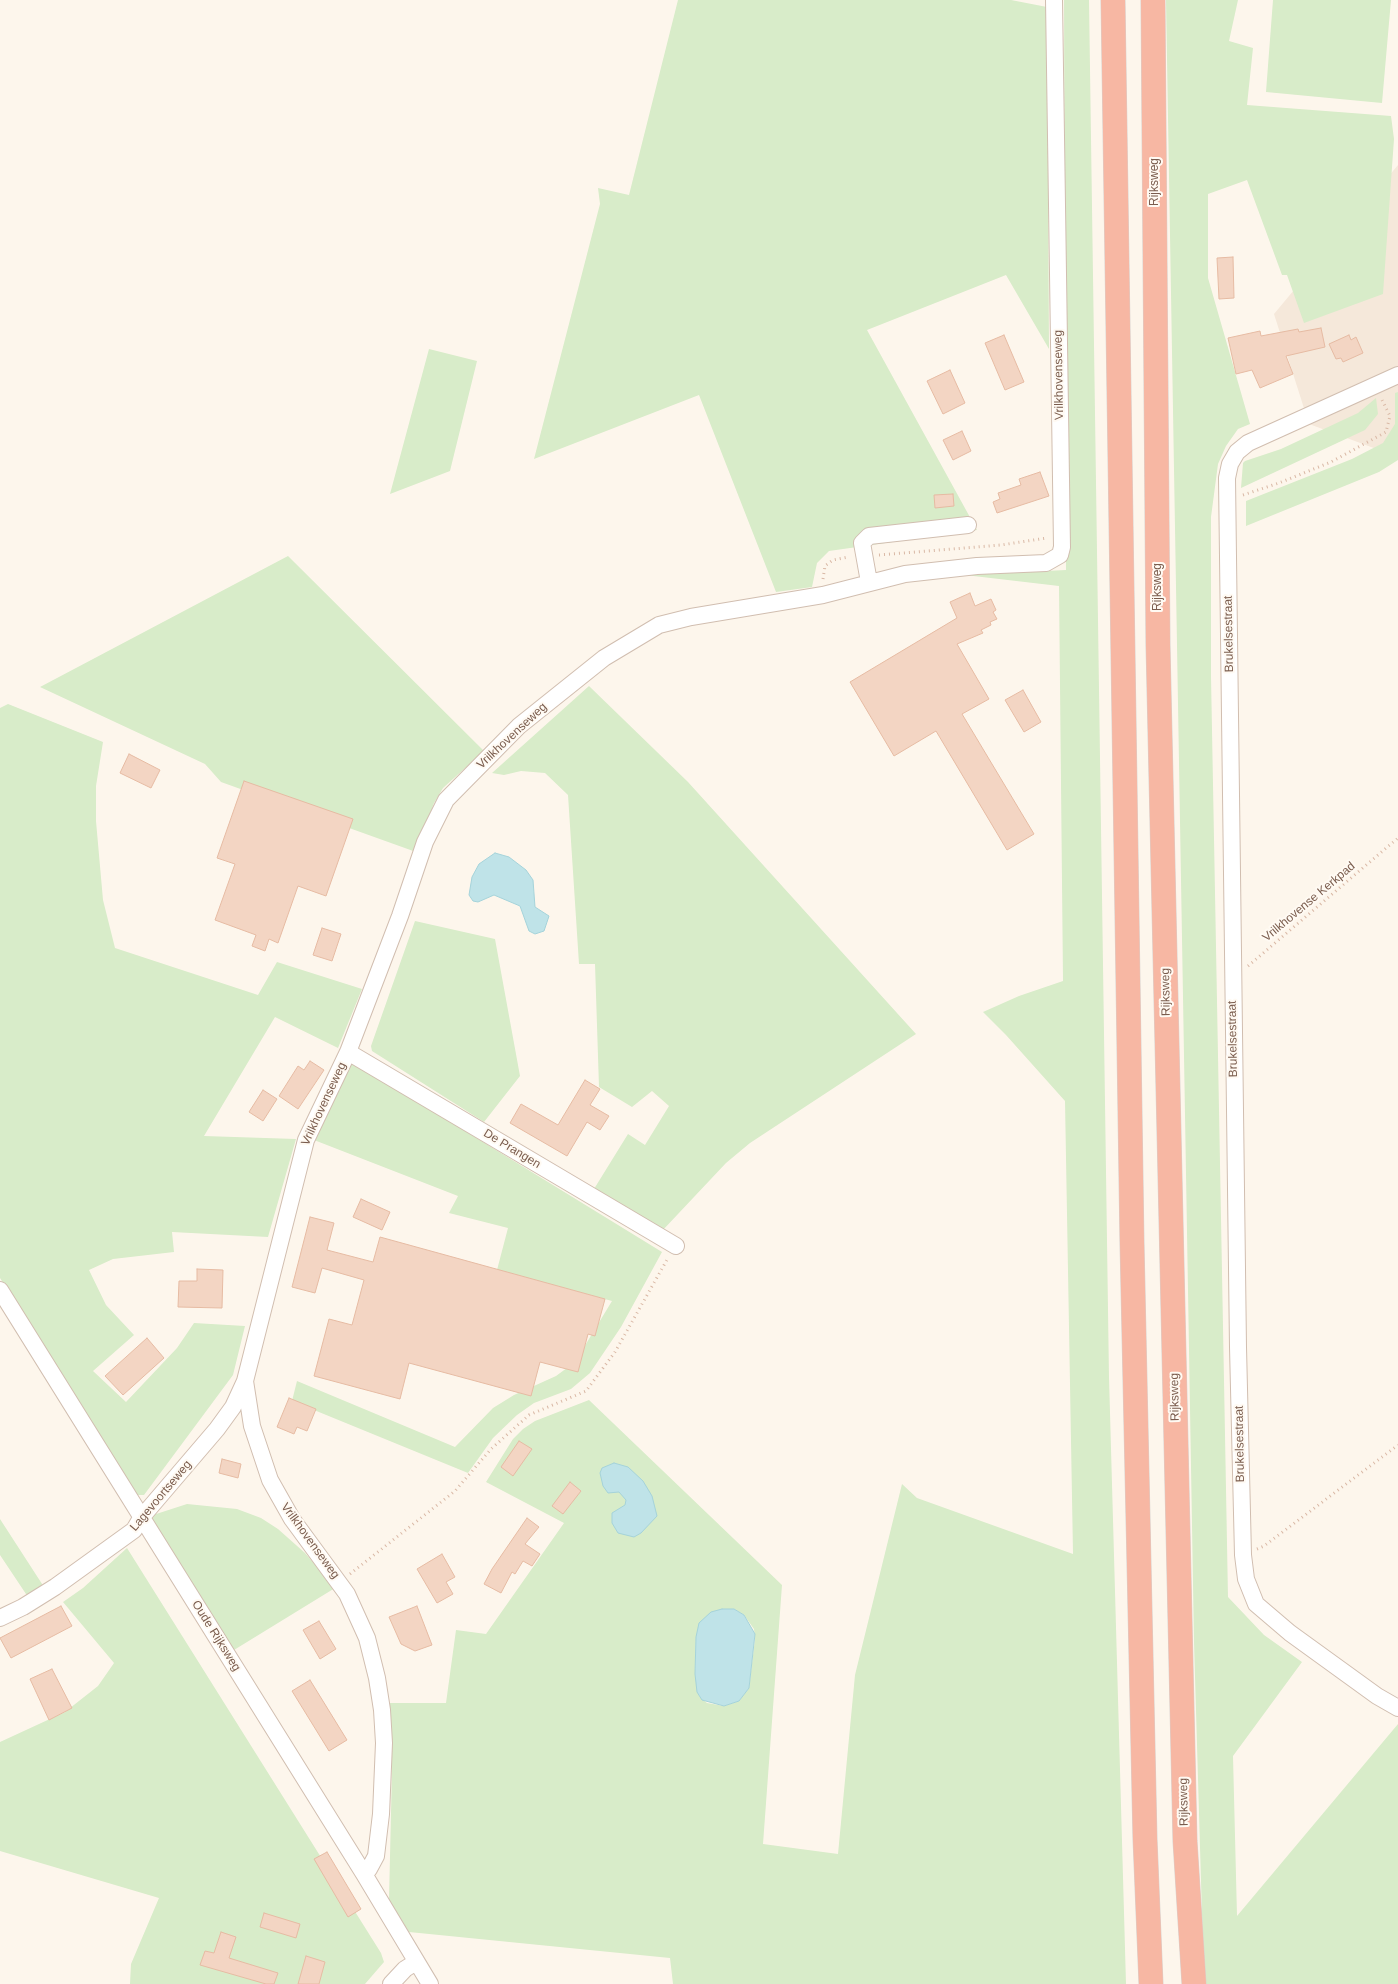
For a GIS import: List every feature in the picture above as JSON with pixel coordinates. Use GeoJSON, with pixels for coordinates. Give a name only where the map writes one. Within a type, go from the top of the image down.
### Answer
{"type":"FeatureCollection","features":[{"type":"Feature","properties":{"kind":"highway"},"geometry":{"type":"LineString","coordinates":[[1113,0],[1132,1242],[1145,1839],[1151,1984]]}},
{"type":"Feature","properties":{"kind":"highway","name":"Rijksweg"},"geometry":{"type":"LineString","coordinates":[[1153,0],[1159,665],[1185,1841],[1194,1984]]}},
{"type":"Feature","properties":{"kind":"street","name":"Vrilkhovenseweg"},"geometry":{"type":"LineString","coordinates":[[364,1874],[370,1869],[376,1856],[384,1743],[382,1710],[367,1638],[339,1582],[292,1519],[270,1480],[252,1426],[245,1381],[299,1159],[306,1140],[348,1052],[400,916],[424,842],[435,818],[446,800],[519,726],[604,658],[658,625],[691,617],[822,595],[869,582],[935,570],[1046,563],[1058,558],[1061,551],[1054,0]]}},
{"type":"Feature","properties":{"kind":"street","name":"Brukelsestraat"},"geometry":{"type":"LineString","coordinates":[[1398,375],[1248,443],[1237,452],[1230,464],[1227,478],[1232,979],[1243,1555],[1246,1579],[1256,1604],[1376,1696],[1398,1708]]}},
{"type":"Feature","properties":{"kind":"street"},"geometry":{"type":"LineString","coordinates":[[869,582],[862,543],[868,536],[968,525]]}},
{"type":"Feature","properties":{"kind":"street","name":"De Prangen"},"geometry":{"type":"LineString","coordinates":[[348,1052],[676,1246]]}},
{"type":"Feature","properties":{"kind":"street","name":"Oude Rijksweg"},"geometry":{"type":"LineString","coordinates":[[0,1290],[364,1874],[430,1984]]}},
{"type":"Feature","properties":{"kind":"street","name":"Lagevoortseweg"},"geometry":{"type":"LineString","coordinates":[[0,1618],[23,1607],[55,1587],[134,1530],[217,1429],[233,1407],[245,1381]]}},
{"type":"Feature","properties":{"kind":"street"},"geometry":{"type":"LineString","coordinates":[[391,1984],[405,1969],[416,1962]]}},
{"type":"Feature","properties":{"kind":"path"},"geometry":{"type":"LineString","coordinates":[[1242,495],[1280,483],[1330,462],[1386,432],[1390,416],[1375,385]]}},
{"type":"Feature","properties":{"kind":"path"},"geometry":{"type":"LineString","coordinates":[[822,595],[825,566],[833,560],[864,555],[1001,545],[1047,538]]}},
{"type":"Feature","properties":{"kind":"path","name":"Vrilkhovense Kerkpad"},"geometry":{"type":"LineString","coordinates":[[1232,979],[1398,838]]}},
{"type":"Feature","properties":{"kind":"path"},"geometry":{"type":"LineString","coordinates":[[339,1582],[456,1491],[491,1449],[529,1415],[586,1391],[615,1352],[676,1246]]}},
{"type":"Feature","properties":{"kind":"path"},"geometry":{"type":"LineString","coordinates":[[1243,1555],[1264,1546],[1398,1445]]}},
{"type":"Feature","properties":{"kind":"shaded area"},"geometry":{"type":"Polygon","coordinates":[[[1398,165],[1398,457],[1309,424],[1274,314],[1398,165]]]}},
{"type":"Feature","properties":{"kind":"green space"},"geometry":{"type":"Polygon","coordinates":[[[678,0],[1011,0],[1047,7],[1049,349],[1006,275],[867,330],[977,530],[829,551],[817,563],[812,587],[776,592],[699,395],[534,459],[600,204],[598,188],[629,195],[678,0]]]}},
{"type":"Feature","properties":{"kind":"green space"},"geometry":{"type":"Polygon","coordinates":[[[1064,0],[1089,0],[1109,1377],[1126,1984],[673,1984],[670,1958],[409,1932],[389,1900],[392,1769],[387,1703],[446,1703],[456,1630],[486,1634],[564,1523],[486,1482],[513,1439],[535,1421],[589,1400],[782,1585],[763,1844],[838,1854],[855,1675],[902,1484],[917,1498],[1073,1554],[1065,1101],[983,1012],[1019,996],[1063,981],[1059,586],[965,575],[1066,570],[1064,0]],[[722,1609],[696,1637],[695,1674],[700,1697],[707,1703],[724,1706],[739,1701],[749,1688],[755,1639],[754,1629],[744,1615],[734,1609],[722,1609]]]}},
{"type":"Feature","properties":{"kind":"green space"},"geometry":{"type":"Polygon","coordinates":[[[1166,0],[1238,0],[1229,41],[1253,48],[1247,105],[1391,116],[1394,139],[1383,294],[1304,323],[1287,275],[1282,275],[1247,180],[1208,194],[1208,278],[1250,424],[1238,429],[1226,446],[1218,464],[1211,517],[1211,676],[1228,1597],[1264,1635],[1302,1662],[1233,1756],[1237,1916],[1398,1724],[1398,1984],[1204,1984],[1194,1642],[1166,0]]]}},
{"type":"Feature","properties":{"kind":"green space"},"geometry":{"type":"Polygon","coordinates":[[[1273,0],[1391,0],[1382,103],[1266,92],[1273,0]]]}},
{"type":"Feature","properties":{"kind":"green space"},"geometry":{"type":"Polygon","coordinates":[[[429,349],[477,361],[450,471],[390,494],[429,349]]]}},
{"type":"Feature","properties":{"kind":"green space"},"geometry":{"type":"Polygon","coordinates":[[[1398,392],[1398,460],[1379,472],[1246,526],[1246,501],[1352,459],[1383,443],[1395,424],[1395,393],[1398,392]]]}},
{"type":"Feature","properties":{"kind":"green space"},"geometry":{"type":"Polygon","coordinates":[[[1376,398],[1378,414],[1365,430],[1241,488],[1243,463],[1245,461],[1281,449],[1358,413],[1376,398]]]}},
{"type":"Feature","properties":{"kind":"green space"},"geometry":{"type":"Polygon","coordinates":[[[288,556],[484,751],[443,788],[434,803],[416,852],[221,782],[205,764],[40,687],[288,556]]]}},
{"type":"Feature","properties":{"kind":"green space"},"geometry":{"type":"Polygon","coordinates":[[[589,686],[688,782],[916,1034],[750,1143],[726,1163],[662,1231],[594,1189],[628,1134],[645,1145],[669,1106],[652,1091],[632,1107],[599,1087],[595,964],[579,964],[568,795],[545,773],[521,771],[504,775],[492,773],[589,686]]]}},
{"type":"Feature","properties":{"kind":"green space"},"geometry":{"type":"Polygon","coordinates":[[[8,704],[103,742],[96,786],[96,821],[103,900],[115,948],[258,995],[277,962],[362,989],[338,1048],[275,1017],[204,1136],[296,1139],[268,1237],[172,1232],[174,1252],[113,1259],[89,1270],[106,1305],[134,1335],[93,1371],[126,1402],[177,1348],[194,1323],[245,1326],[233,1375],[144,1495],[137,1495],[0,1278],[0,708],[8,704]]]}},
{"type":"Feature","properties":{"kind":"green space"},"geometry":{"type":"Polygon","coordinates":[[[415,921],[495,939],[520,1076],[484,1122],[372,1051],[371,1046],[415,921]]]}},
{"type":"Feature","properties":{"kind":"green space"},"geometry":{"type":"Polygon","coordinates":[[[351,1061],[662,1252],[621,1327],[590,1373],[571,1389],[534,1403],[517,1415],[493,1438],[468,1473],[292,1401],[297,1381],[455,1447],[493,1408],[514,1395],[556,1376],[575,1362],[612,1301],[497,1270],[508,1228],[449,1213],[458,1196],[314,1140],[351,1061]]]}},
{"type":"Feature","properties":{"kind":"green space"},"geometry":{"type":"Polygon","coordinates":[[[187,1504],[237,1509],[261,1518],[278,1529],[305,1553],[335,1588],[234,1650],[150,1516],[187,1504]]]}},
{"type":"Feature","properties":{"kind":"green space"},"geometry":{"type":"Polygon","coordinates":[[[0,1519],[44,1587],[28,1597],[0,1555],[0,1519]]]}},
{"type":"Feature","properties":{"kind":"green space"},"geometry":{"type":"Polygon","coordinates":[[[127,1548],[381,1953],[384,1962],[365,1984],[130,1984],[131,1964],[159,1898],[0,1851],[0,1742],[65,1712],[98,1686],[114,1663],[63,1602],[83,1588],[127,1548]]]}},
{"type":"Feature","properties":{"kind":"water"},"geometry":{"type":"Polygon","coordinates":[[[495,853],[509,857],[526,870],[533,880],[535,907],[549,916],[544,931],[535,934],[529,931],[520,906],[494,895],[478,902],[473,901],[469,895],[472,877],[479,864],[495,853]]]}},
{"type":"Feature","properties":{"kind":"water"},"geometry":{"type":"Polygon","coordinates":[[[614,1463],[628,1467],[643,1481],[652,1496],[657,1516],[641,1533],[634,1537],[618,1533],[612,1523],[612,1513],[625,1505],[626,1500],[619,1492],[608,1493],[603,1486],[600,1473],[602,1468],[614,1463]]]}},
{"type":"Feature","properties":{"kind":"water"},"geometry":{"type":"Polygon","coordinates":[[[722,1609],[734,1609],[744,1615],[755,1634],[749,1688],[739,1701],[724,1706],[702,1700],[697,1692],[695,1674],[696,1637],[699,1623],[711,1612],[722,1609]]]}},
{"type":"Feature","properties":{"kind":"building"},"geometry":{"type":"Polygon","coordinates":[[[1233,257],[1234,298],[1219,299],[1217,258],[1233,257]]]}},
{"type":"Feature","properties":{"kind":"building"},"geometry":{"type":"Polygon","coordinates":[[[1321,328],[1325,347],[1286,356],[1293,374],[1260,388],[1252,370],[1236,374],[1228,338],[1260,331],[1261,336],[1298,329],[1299,332],[1321,328]]]}},
{"type":"Feature","properties":{"kind":"building"},"geometry":{"type":"Polygon","coordinates":[[[1004,335],[1024,382],[1005,390],[985,343],[1004,335]]]}},
{"type":"Feature","properties":{"kind":"building"},"geometry":{"type":"Polygon","coordinates":[[[1349,335],[1351,340],[1356,337],[1363,353],[1343,362],[1341,358],[1336,359],[1329,344],[1349,335]]]}},
{"type":"Feature","properties":{"kind":"building"},"geometry":{"type":"Polygon","coordinates":[[[950,370],[965,403],[943,414],[927,381],[950,370]]]}},
{"type":"Feature","properties":{"kind":"building"},"geometry":{"type":"Polygon","coordinates":[[[962,431],[971,451],[953,460],[943,440],[962,431]]]}},
{"type":"Feature","properties":{"kind":"building"},"geometry":{"type":"Polygon","coordinates":[[[1040,472],[1049,496],[997,513],[993,502],[1000,499],[998,493],[1021,485],[1019,479],[1040,472]]]}},
{"type":"Feature","properties":{"kind":"building"},"geometry":{"type":"Polygon","coordinates":[[[953,494],[954,506],[935,508],[934,495],[953,494]]]}},
{"type":"Feature","properties":{"kind":"building"},"geometry":{"type":"Polygon","coordinates":[[[970,593],[975,606],[991,599],[996,610],[993,612],[997,619],[990,622],[991,625],[981,630],[983,633],[957,644],[989,699],[962,714],[1034,834],[1007,850],[936,731],[894,756],[850,682],[957,618],[950,602],[970,593]]]}},
{"type":"Feature","properties":{"kind":"building"},"geometry":{"type":"Polygon","coordinates":[[[1023,690],[1041,722],[1024,732],[1005,700],[1023,690]]]}},
{"type":"Feature","properties":{"kind":"building"},"geometry":{"type":"Polygon","coordinates":[[[129,754],[160,770],[151,788],[120,773],[129,754]]]}},
{"type":"Feature","properties":{"kind":"building"},"geometry":{"type":"Polygon","coordinates":[[[244,781],[353,819],[326,896],[298,886],[278,943],[269,939],[265,951],[252,946],[256,935],[215,920],[235,864],[217,858],[244,781]]]}},
{"type":"Feature","properties":{"kind":"building"},"geometry":{"type":"Polygon","coordinates":[[[322,928],[341,934],[332,961],[313,955],[322,928]]]}},
{"type":"Feature","properties":{"kind":"building"},"geometry":{"type":"Polygon","coordinates":[[[310,1061],[324,1070],[298,1109],[279,1096],[298,1066],[304,1070],[310,1061]]]}},
{"type":"Feature","properties":{"kind":"building"},"geometry":{"type":"Polygon","coordinates":[[[585,1080],[600,1089],[590,1105],[609,1116],[600,1130],[587,1122],[567,1156],[510,1123],[521,1104],[558,1125],[585,1080]]]}},
{"type":"Feature","properties":{"kind":"building"},"geometry":{"type":"Polygon","coordinates":[[[263,1090],[277,1099],[263,1121],[249,1112],[263,1090]]]}},
{"type":"Feature","properties":{"kind":"building"},"geometry":{"type":"Polygon","coordinates":[[[361,1199],[390,1212],[382,1230],[353,1217],[361,1199]]]}},
{"type":"Feature","properties":{"kind":"building"},"geometry":{"type":"Polygon","coordinates":[[[310,1217],[334,1223],[327,1250],[373,1262],[380,1237],[605,1299],[595,1336],[588,1334],[578,1372],[540,1362],[531,1396],[409,1363],[400,1399],[314,1376],[329,1319],[352,1325],[364,1280],[322,1268],[315,1293],[292,1287],[310,1217]]]}},
{"type":"Feature","properties":{"kind":"building"},"geometry":{"type":"Polygon","coordinates":[[[197,1269],[223,1270],[222,1308],[178,1307],[179,1281],[197,1281],[197,1269]]]}},
{"type":"Feature","properties":{"kind":"building"},"geometry":{"type":"Polygon","coordinates":[[[147,1338],[164,1358],[123,1395],[105,1376],[147,1338]]]}},
{"type":"Feature","properties":{"kind":"building"},"geometry":{"type":"Polygon","coordinates":[[[289,1398],[316,1409],[307,1431],[297,1427],[294,1434],[277,1427],[289,1398]]]}},
{"type":"Feature","properties":{"kind":"building"},"geometry":{"type":"Polygon","coordinates":[[[519,1441],[532,1449],[513,1476],[501,1467],[519,1441]]]}},
{"type":"Feature","properties":{"kind":"building"},"geometry":{"type":"Polygon","coordinates":[[[222,1459],[241,1464],[238,1478],[219,1473],[222,1459]]]}},
{"type":"Feature","properties":{"kind":"building"},"geometry":{"type":"Polygon","coordinates":[[[570,1482],[581,1491],[563,1514],[552,1506],[570,1482]]]}},
{"type":"Feature","properties":{"kind":"building"},"geometry":{"type":"Polygon","coordinates":[[[527,1518],[539,1527],[525,1544],[540,1554],[532,1566],[523,1561],[515,1574],[512,1572],[501,1593],[484,1584],[527,1518]]]}},
{"type":"Feature","properties":{"kind":"building"},"geometry":{"type":"Polygon","coordinates":[[[442,1554],[455,1577],[446,1582],[453,1594],[437,1603],[417,1569],[442,1554]]]}},
{"type":"Feature","properties":{"kind":"building"},"geometry":{"type":"Polygon","coordinates":[[[61,1606],[72,1626],[11,1658],[0,1638],[61,1606]]]}},
{"type":"Feature","properties":{"kind":"building"},"geometry":{"type":"Polygon","coordinates":[[[417,1606],[432,1645],[415,1651],[401,1644],[389,1617],[417,1606]]]}},
{"type":"Feature","properties":{"kind":"building"},"geometry":{"type":"Polygon","coordinates":[[[319,1621],[336,1649],[320,1659],[303,1630],[319,1621]]]}},
{"type":"Feature","properties":{"kind":"building"},"geometry":{"type":"Polygon","coordinates":[[[52,1669],[72,1708],[49,1720],[30,1679],[52,1669]]]}},
{"type":"Feature","properties":{"kind":"building"},"geometry":{"type":"Polygon","coordinates":[[[310,1680],[347,1740],[329,1751],[292,1691],[310,1680]]]}},
{"type":"Feature","properties":{"kind":"building"},"geometry":{"type":"Polygon","coordinates":[[[327,1852],[361,1909],[348,1917],[314,1859],[327,1852]]]}},
{"type":"Feature","properties":{"kind":"building"},"geometry":{"type":"Polygon","coordinates":[[[264,1913],[300,1924],[296,1938],[260,1927],[264,1913]]]}},
{"type":"Feature","properties":{"kind":"building"},"geometry":{"type":"Polygon","coordinates":[[[221,1932],[236,1937],[229,1958],[278,1973],[274,1984],[266,1984],[200,1965],[205,1951],[214,1953],[221,1932]]]}},
{"type":"Feature","properties":{"kind":"building"},"geometry":{"type":"Polygon","coordinates":[[[306,1956],[325,1962],[319,1984],[298,1984],[306,1956]]]}}]}
